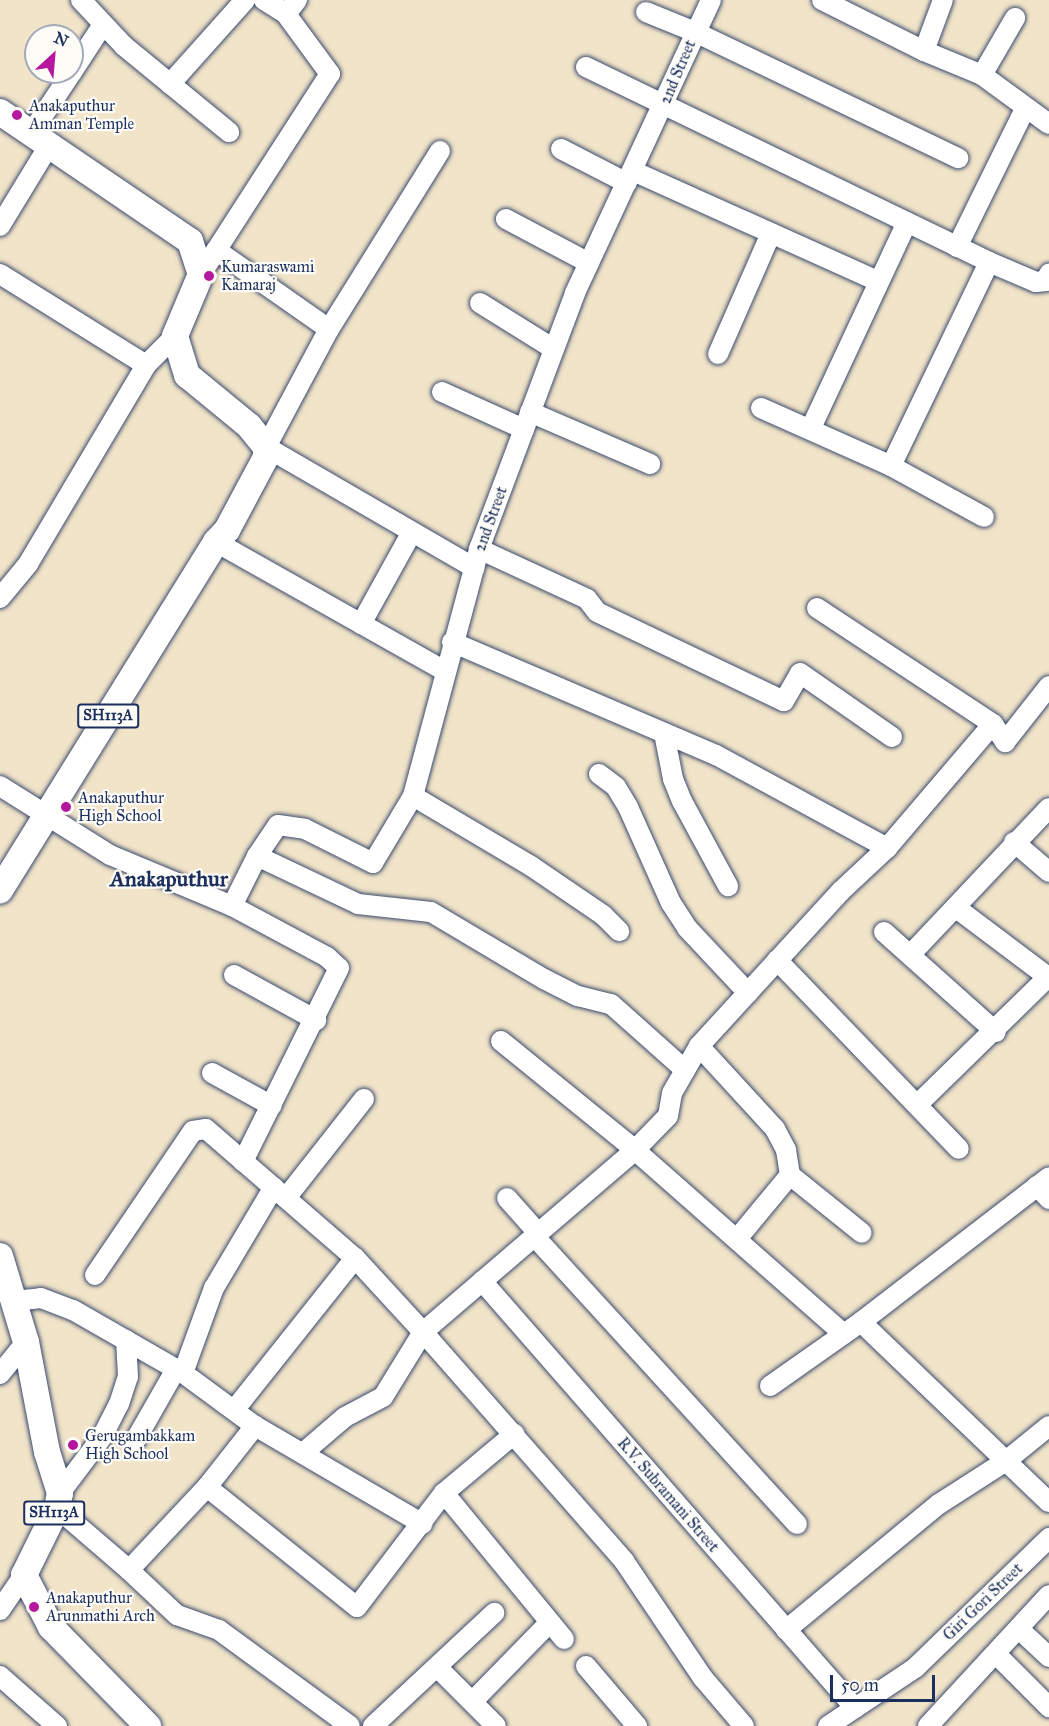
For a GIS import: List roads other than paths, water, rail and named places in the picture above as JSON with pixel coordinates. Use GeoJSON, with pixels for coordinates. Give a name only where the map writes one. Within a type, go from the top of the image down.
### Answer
{"type":"FeatureCollection","features":[{"type":"Feature","properties":{"kind":"main road"},"geometry":{"type":"LineString","coordinates":[[0,112],[189,242],[201,274],[175,336],[187,375],[249,426],[266,447]]}},
{"type":"Feature","properties":{"kind":"main road","name":"SH113A"},"geometry":{"type":"LineString","coordinates":[[0,888],[216,542],[227,530],[263,468],[266,447]]}},
{"type":"Feature","properties":{"kind":"main road","name":"SH113A"},"geometry":{"type":"LineString","coordinates":[[0,1256],[26,1342],[47,1452],[59,1500],[24,1575]]}},
{"type":"Feature","properties":{"kind":"main road"},"geometry":{"type":"LineString","coordinates":[[24,1575],[51,1627],[148,1726]]}},
{"type":"Feature","properties":{"kind":"street"},"geometry":{"type":"LineString","coordinates":[[81,0],[102,26],[229,132]]}},
{"type":"Feature","properties":{"kind":"street"},"geometry":{"type":"LineString","coordinates":[[170,84],[245,0]]}},
{"type":"Feature","properties":{"kind":"street"},"geometry":{"type":"LineString","coordinates":[[201,274],[330,74],[292,7],[264,0]]}},
{"type":"Feature","properties":{"kind":"street","name":"2nd Street"},"geometry":{"type":"LineString","coordinates":[[232,906],[257,856],[283,824],[305,829],[371,863],[376,862],[413,796],[452,642],[479,549],[589,263],[711,0]]}},
{"type":"Feature","properties":{"kind":"street"},"geometry":{"type":"LineString","coordinates":[[822,0],[924,51],[982,75],[1025,109],[1049,124]]}},
{"type":"Feature","properties":{"kind":"street"},"geometry":{"type":"LineString","coordinates":[[924,51],[943,0]]}},
{"type":"Feature","properties":{"kind":"street"},"geometry":{"type":"LineString","coordinates":[[646,12],[695,32],[958,158]]}},
{"type":"Feature","properties":{"kind":"street"},"geometry":{"type":"LineString","coordinates":[[982,75],[1015,18]]}},
{"type":"Feature","properties":{"kind":"street"},"geometry":{"type":"LineString","coordinates":[[84,54],[102,26]]}},
{"type":"Feature","properties":{"kind":"street"},"geometry":{"type":"LineString","coordinates":[[586,67],[665,103],[989,262],[1036,282],[1046,281],[1049,274]]}},
{"type":"Feature","properties":{"kind":"street"},"geometry":{"type":"LineString","coordinates":[[0,226],[66,84]]}},
{"type":"Feature","properties":{"kind":"street"},"geometry":{"type":"LineString","coordinates":[[957,247],[1025,109]]}},
{"type":"Feature","properties":{"kind":"street"},"geometry":{"type":"LineString","coordinates":[[561,149],[771,233],[878,281]]}},
{"type":"Feature","properties":{"kind":"street"},"geometry":{"type":"LineString","coordinates":[[440,151],[329,329],[266,447],[475,568]]}},
{"type":"Feature","properties":{"kind":"street"},"geometry":{"type":"LineString","coordinates":[[506,219],[589,263]]}},
{"type":"Feature","properties":{"kind":"street"},"geometry":{"type":"LineString","coordinates":[[811,428],[907,222]]}},
{"type":"Feature","properties":{"kind":"street"},"geometry":{"type":"LineString","coordinates":[[718,354],[771,233]]}},
{"type":"Feature","properties":{"kind":"street"},"geometry":{"type":"LineString","coordinates":[[216,250],[329,329]]}},
{"type":"Feature","properties":{"kind":"street"},"geometry":{"type":"LineString","coordinates":[[891,466],[989,262]]}},
{"type":"Feature","properties":{"kind":"street"},"geometry":{"type":"LineString","coordinates":[[0,274],[146,365]]}},
{"type":"Feature","properties":{"kind":"street"},"geometry":{"type":"LineString","coordinates":[[480,303],[554,349]]}},
{"type":"Feature","properties":{"kind":"street"},"geometry":{"type":"LineString","coordinates":[[0,598],[28,564],[146,365],[175,336]]}},
{"type":"Feature","properties":{"kind":"street"},"geometry":{"type":"LineString","coordinates":[[441,392],[650,464]]}},
{"type":"Feature","properties":{"kind":"street"},"geometry":{"type":"LineString","coordinates":[[761,408],[811,428],[891,466],[984,517]]}},
{"type":"Feature","properties":{"kind":"street"},"geometry":{"type":"LineString","coordinates":[[361,624],[412,532]]}},
{"type":"Feature","properties":{"kind":"street"},"geometry":{"type":"LineString","coordinates":[[216,542],[445,671]]}},
{"type":"Feature","properties":{"kind":"street"},"geometry":{"type":"LineString","coordinates":[[479,549],[587,599],[597,612],[784,701],[800,673],[892,737]]}},
{"type":"Feature","properties":{"kind":"street"},"geometry":{"type":"LineString","coordinates":[[817,608],[993,724],[1005,742],[1049,686]]}},
{"type":"Feature","properties":{"kind":"street"},"geometry":{"type":"LineString","coordinates":[[452,642],[716,755],[887,848]]}},
{"type":"Feature","properties":{"kind":"street"},"geometry":{"type":"LineString","coordinates":[[303,1453],[345,1416],[383,1397],[423,1332],[635,1150],[668,1116],[672,1093],[699,1046],[777,960],[887,848],[993,724]]}},
{"type":"Feature","properties":{"kind":"street"},"geometry":{"type":"LineString","coordinates":[[664,733],[682,801],[728,886]]}},
{"type":"Feature","properties":{"kind":"street"},"geometry":{"type":"LineString","coordinates":[[599,774],[616,787],[628,807],[671,903],[687,928],[748,993]]}},
{"type":"Feature","properties":{"kind":"street"},"geometry":{"type":"LineString","coordinates":[[0,786],[110,855],[232,906],[327,957],[339,968],[316,1020],[243,1161]]}},
{"type":"Feature","properties":{"kind":"street"},"geometry":{"type":"LineString","coordinates":[[413,796],[531,866],[603,915],[619,931]]}},
{"type":"Feature","properties":{"kind":"street"},"geometry":{"type":"LineString","coordinates":[[910,955],[1014,842],[1049,808]]}},
{"type":"Feature","properties":{"kind":"street"},"geometry":{"type":"LineString","coordinates":[[1014,842],[1049,872]]}},
{"type":"Feature","properties":{"kind":"street"},"geometry":{"type":"LineString","coordinates":[[257,856],[365,907],[431,912],[544,979],[579,996],[610,1004],[685,1070]]}},
{"type":"Feature","properties":{"kind":"street"},"geometry":{"type":"LineString","coordinates":[[917,1105],[996,1032],[1048,977],[955,907]]}},
{"type":"Feature","properties":{"kind":"street"},"geometry":{"type":"LineString","coordinates":[[884,932],[996,1032]]}},
{"type":"Feature","properties":{"kind":"street"},"geometry":{"type":"LineString","coordinates":[[777,960],[959,1149]]}},
{"type":"Feature","properties":{"kind":"street"},"geometry":{"type":"LineString","coordinates":[[234,975],[316,1020]]}},
{"type":"Feature","properties":{"kind":"street"},"geometry":{"type":"LineString","coordinates":[[501,1041],[635,1150],[844,1334]]}},
{"type":"Feature","properties":{"kind":"street"},"geometry":{"type":"LineString","coordinates":[[699,1046],[775,1129],[786,1150],[790,1175],[862,1233]]}},
{"type":"Feature","properties":{"kind":"street"},"geometry":{"type":"LineString","coordinates":[[212,1073],[272,1106]]}},
{"type":"Feature","properties":{"kind":"street"},"geometry":{"type":"LineString","coordinates":[[135,1441],[179,1371],[214,1288],[280,1192],[364,1099]]}},
{"type":"Feature","properties":{"kind":"street"},"geometry":{"type":"LineString","coordinates":[[95,1275],[193,1131],[206,1129],[354,1258],[423,1332],[624,1561],[703,1678],[744,1726]]}},
{"type":"Feature","properties":{"kind":"street"},"geometry":{"type":"LineString","coordinates":[[737,1239],[790,1175]]}},
{"type":"Feature","properties":{"kind":"street"},"geometry":{"type":"LineString","coordinates":[[770,1386],[1045,1187]]}},
{"type":"Feature","properties":{"kind":"street"},"geometry":{"type":"LineString","coordinates":[[507,1198],[536,1234],[797,1524]]}},
{"type":"Feature","properties":{"kind":"street"},"geometry":{"type":"LineString","coordinates":[[235,1409],[354,1258]]}},
{"type":"Feature","properties":{"kind":"street","name":"R.V. Subramani Street"},"geometry":{"type":"LineString","coordinates":[[482,1281],[855,1708]]}},
{"type":"Feature","properties":{"kind":"street"},"geometry":{"type":"LineString","coordinates":[[14,1301],[41,1298],[73,1310],[179,1371],[235,1409],[255,1426],[423,1524]]}},
{"type":"Feature","properties":{"kind":"street"},"geometry":{"type":"LineString","coordinates":[[861,1322],[1049,1503]]}},
{"type":"Feature","properties":{"kind":"street"},"geometry":{"type":"LineString","coordinates":[[126,1340],[128,1377],[119,1404],[102,1437],[59,1500],[177,1615],[219,1630],[350,1726]]}},
{"type":"Feature","properties":{"kind":"street"},"geometry":{"type":"LineString","coordinates":[[0,1374],[26,1342]]}},
{"type":"Feature","properties":{"kind":"street"},"geometry":{"type":"LineString","coordinates":[[129,1570],[207,1487],[255,1426]]}},
{"type":"Feature","properties":{"kind":"street"},"geometry":{"type":"LineString","coordinates":[[786,1629],[939,1504],[1006,1461],[1049,1426]]}},
{"type":"Feature","properties":{"kind":"street"},"geometry":{"type":"LineString","coordinates":[[207,1487],[357,1607],[423,1524],[444,1493],[514,1434]]}},
{"type":"Feature","properties":{"kind":"street"},"geometry":{"type":"LineString","coordinates":[[444,1493],[564,1639]]}},
{"type":"Feature","properties":{"kind":"street","name":"Giri Gori Street"},"geometry":{"type":"LineString","coordinates":[[828,1726],[915,1668],[1049,1538]]}},
{"type":"Feature","properties":{"kind":"street"},"geometry":{"type":"LineString","coordinates":[[0,1610],[24,1575]]}},
{"type":"Feature","properties":{"kind":"street"},"geometry":{"type":"LineString","coordinates":[[928,1726],[997,1655],[1049,1595]]}},
{"type":"Feature","properties":{"kind":"street"},"geometry":{"type":"LineString","coordinates":[[373,1726],[494,1613]]}},
{"type":"Feature","properties":{"kind":"street"},"geometry":{"type":"LineString","coordinates":[[473,1701],[550,1622]]}},
{"type":"Feature","properties":{"kind":"street"},"geometry":{"type":"LineString","coordinates":[[1019,1629],[1049,1657]]}},
{"type":"Feature","properties":{"kind":"street"},"geometry":{"type":"LineString","coordinates":[[997,1655],[1049,1707]]}},
{"type":"Feature","properties":{"kind":"street"},"geometry":{"type":"LineString","coordinates":[[586,1666],[637,1726]]}},
{"type":"Feature","properties":{"kind":"street"},"geometry":{"type":"LineString","coordinates":[[437,1668],[496,1726]]}},
{"type":"Feature","properties":{"kind":"street"},"geometry":{"type":"LineString","coordinates":[[0,1676],[57,1726]]}},
{"type":"Feature","properties":{"kind":"place","name":"Anakaputhur Amman Temple"},"geometry":{"type":"Point","coordinates":[17,115]}},
{"type":"Feature","properties":{"kind":"place","name":"Kumaraswami Kamaraj"},"geometry":{"type":"Point","coordinates":[209,276]}},
{"type":"Feature","properties":{"kind":"place","name":"Anakaputhur High School"},"geometry":{"type":"Point","coordinates":[66,807]}},
{"type":"Feature","properties":{"kind":"place","name":"Gerugambakkam High School"},"geometry":{"type":"Point","coordinates":[73,1445]}},
{"type":"Feature","properties":{"kind":"place","name":"Anakaputhur Arunmathi Arch"},"geometry":{"type":"Point","coordinates":[34,1607]}},
{"type":"Feature","properties":{"kind":"district","name":"Anakaputhur"},"geometry":{"type":"Point","coordinates":[169,879]}}]}
